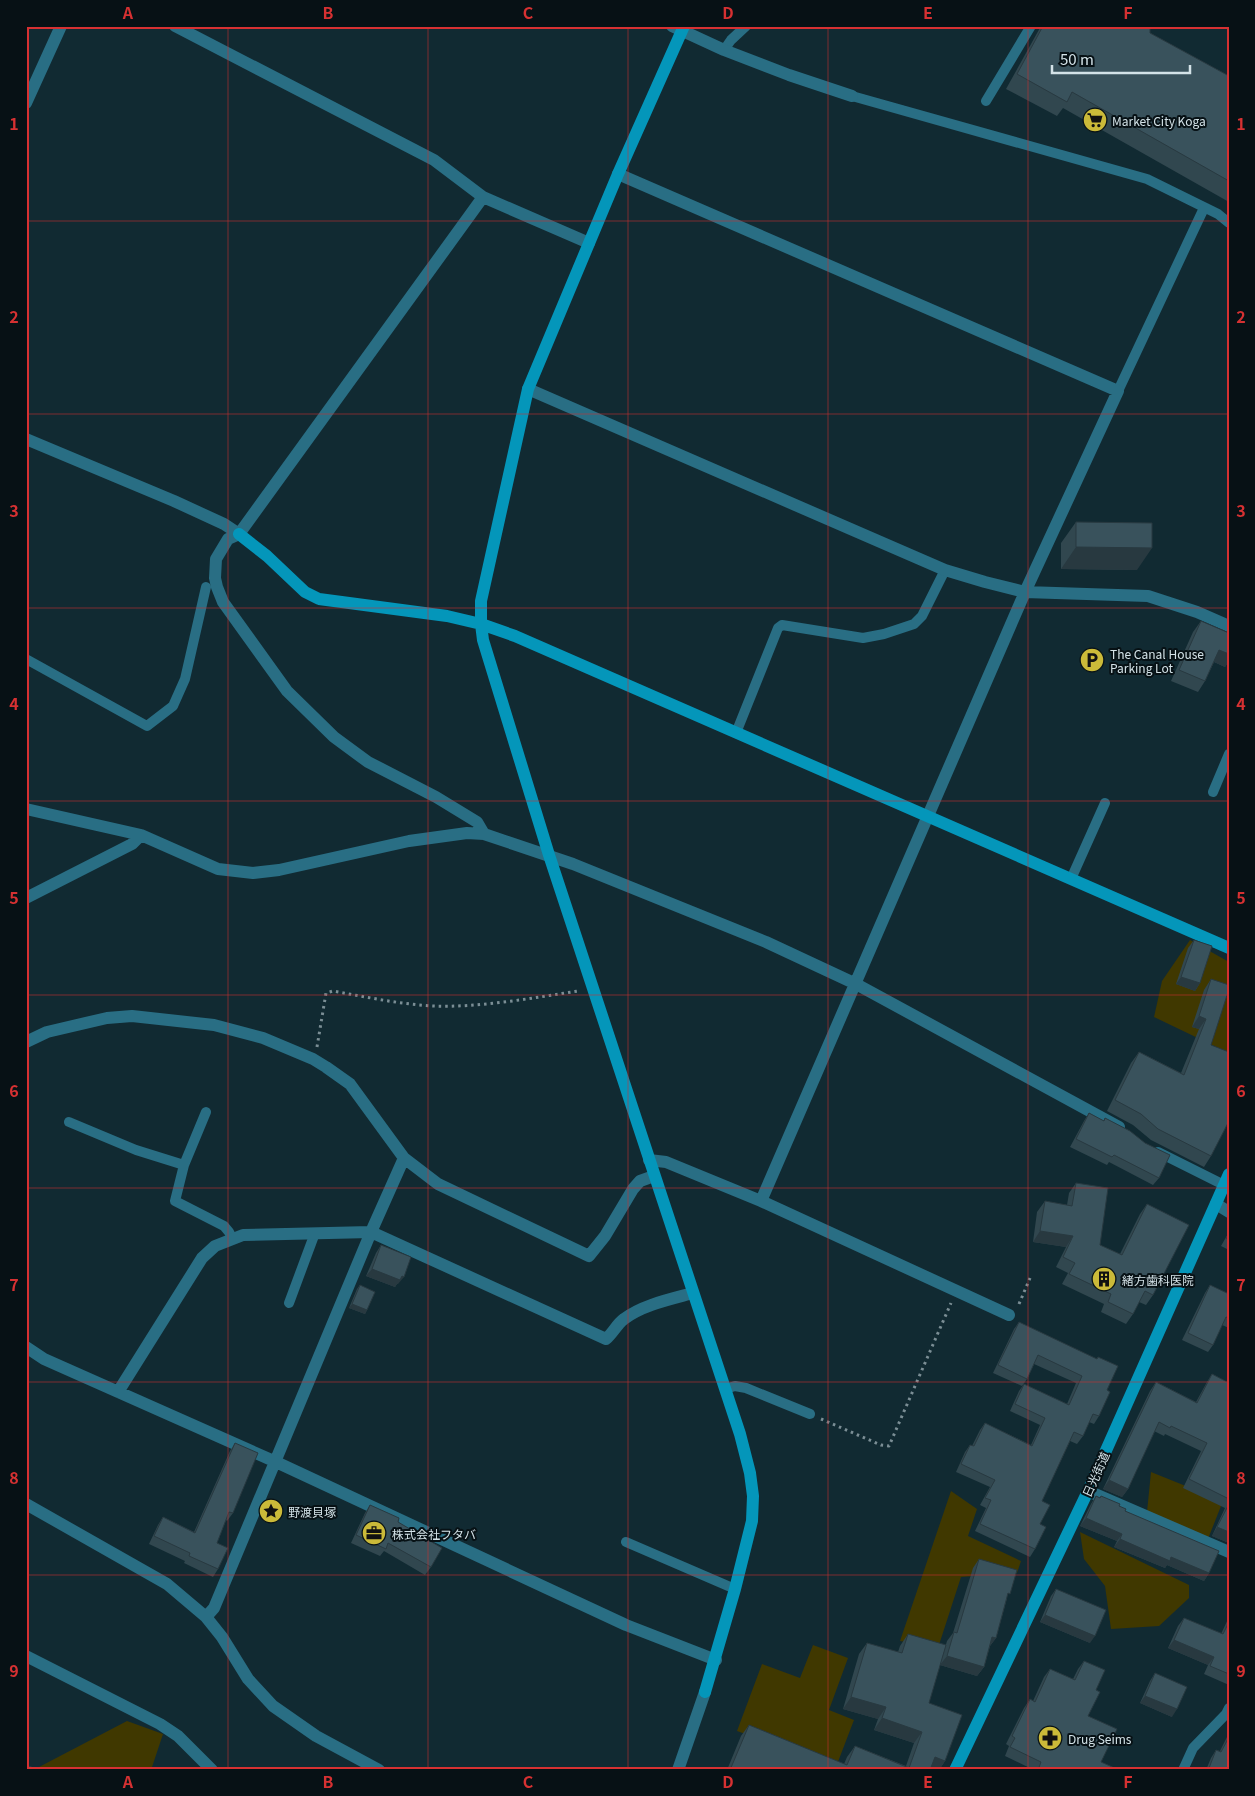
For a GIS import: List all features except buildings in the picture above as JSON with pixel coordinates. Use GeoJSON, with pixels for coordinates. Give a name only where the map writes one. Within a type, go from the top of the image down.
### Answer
{"type":"FeatureCollection","features":[{"type":"Feature","properties":{"kind":"street"},"geometry":{"type":"LineString","coordinates":[[26,103],[61,26]]}},
{"type":"Feature","properties":{"kind":"street"},"geometry":{"type":"LineString","coordinates":[[175,26],[434,160],[483,197],[589,243]]}},
{"type":"Feature","properties":{"kind":"street"},"geometry":{"type":"LineString","coordinates":[[678,1770],[716,1660],[752,1521],[753,1496],[750,1473],[725,1389],[549,855],[483,640],[481,601],[528,389],[679,28],[724,50],[789,75],[852,96]]}},
{"type":"Feature","properties":{"kind":"street"},"geometry":{"type":"LineString","coordinates":[[618,174],[1118,391],[1025,592],[761,1201]]}},
{"type":"Feature","properties":{"kind":"street"},"geometry":{"type":"LineString","coordinates":[[483,197],[239,534],[228,538],[216,559],[211,582],[217,587],[229,610],[287,691],[334,738],[368,762],[436,797],[477,822],[484,834]]}},
{"type":"Feature","properties":{"kind":"street"},"geometry":{"type":"LineString","coordinates":[[528,389],[945,570],[1025,592],[1148,596],[1197,612],[1229,626]]}},
{"type":"Feature","properties":{"kind":"street"},"geometry":{"type":"LineString","coordinates":[[26,439],[224,524],[267,556],[305,592],[319,599],[446,616],[481,624],[515,636],[1229,948]]}},
{"type":"Feature","properties":{"kind":"street"},"geometry":{"type":"LineString","coordinates":[[26,809],[140,835],[218,870],[253,873],[279,870],[419,840],[467,833],[484,834],[549,855],[766,942],[856,984],[1129,1132]]}},
{"type":"Feature","properties":{"kind":"street"},"geometry":{"type":"LineString","coordinates":[[26,898],[132,844],[140,835]]}},
{"type":"Feature","properties":{"kind":"street"},"geometry":{"type":"LineString","coordinates":[[26,1042],[47,1032],[107,1018],[132,1016],[214,1025],[263,1038],[313,1059],[350,1084],[404,1158],[438,1184],[589,1256],[605,1236],[633,1189],[640,1181],[654,1176]]}},
{"type":"Feature","properties":{"kind":"street"},"geometry":{"type":"LineString","coordinates":[[206,1617],[214,1608],[371,1232],[404,1158]]}},
{"type":"Feature","properties":{"kind":"street"},"geometry":{"type":"LineString","coordinates":[[649,1160],[666,1162],[761,1201],[1009,1315]]}},
{"type":"Feature","properties":{"kind":"street","name":"日光街道"},"geometry":{"type":"LineString","coordinates":[[955,1770],[1088,1490],[1226,1179]]}},
{"type":"Feature","properties":{"kind":"street"},"geometry":{"type":"LineString","coordinates":[[1216,1204],[1229,1212]]}},
{"type":"Feature","properties":{"kind":"street"},"geometry":{"type":"LineString","coordinates":[[118,1392],[197,1264],[215,1246],[243,1235],[371,1232],[606,1339],[623,1319],[652,1304],[693,1293]]}},
{"type":"Feature","properties":{"kind":"street"},"geometry":{"type":"LineString","coordinates":[[26,1348],[44,1359],[276,1462],[626,1625],[716,1660]]}},
{"type":"Feature","properties":{"kind":"street"},"geometry":{"type":"LineString","coordinates":[[1088,1490],[1229,1552]]}},
{"type":"Feature","properties":{"kind":"street"},"geometry":{"type":"LineString","coordinates":[[26,1504],[132,1566],[167,1584],[206,1617],[222,1637],[248,1679],[273,1706],[316,1736],[379,1770]]}},
{"type":"Feature","properties":{"kind":"street"},"geometry":{"type":"LineString","coordinates":[[26,1656],[160,1724],[178,1736],[212,1770]]}},
{"type":"Feature","properties":{"kind":"lane"},"geometry":{"type":"LineString","coordinates":[[724,50],[731,40],[746,26]]}},
{"type":"Feature","properties":{"kind":"lane"},"geometry":{"type":"LineString","coordinates":[[986,101],[1031,26]]}},
{"type":"Feature","properties":{"kind":"lane"},"geometry":{"type":"LineString","coordinates":[[852,96],[1147,179],[1218,214],[1229,223]]}},
{"type":"Feature","properties":{"kind":"lane"},"geometry":{"type":"LineString","coordinates":[[1118,391],[1204,208]]}},
{"type":"Feature","properties":{"kind":"lane"},"geometry":{"type":"LineString","coordinates":[[736,733],[778,628],[782,625],[863,638],[884,634],[914,624],[922,616],[945,570]]}},
{"type":"Feature","properties":{"kind":"lane"},"geometry":{"type":"LineString","coordinates":[[26,659],[147,726],[173,706],[185,679],[211,582]]}},
{"type":"Feature","properties":{"kind":"lane"},"geometry":{"type":"LineString","coordinates":[[1213,792],[1229,754]]}},
{"type":"Feature","properties":{"kind":"lane"},"geometry":{"type":"LineString","coordinates":[[1071,878],[1105,803]]}},
{"type":"Feature","properties":{"kind":"lane"},"geometry":{"type":"LineString","coordinates":[[206,1112],[184,1165],[174,1202],[224,1226],[232,1238]]}},
{"type":"Feature","properties":{"kind":"lane"},"geometry":{"type":"LineString","coordinates":[[69,1122],[136,1150],[184,1165]]}},
{"type":"Feature","properties":{"kind":"lane"},"geometry":{"type":"LineString","coordinates":[[1150,1148],[1226,1179]]}},
{"type":"Feature","properties":{"kind":"lane"},"geometry":{"type":"LineString","coordinates":[[289,1303],[315,1234]]}},
{"type":"Feature","properties":{"kind":"lane"},"geometry":{"type":"LineString","coordinates":[[725,1389],[735,1386],[746,1388],[810,1414]]}},
{"type":"Feature","properties":{"kind":"lane"},"geometry":{"type":"LineString","coordinates":[[626,1542],[735,1589]]}},
{"type":"Feature","properties":{"kind":"lane"},"geometry":{"type":"LineString","coordinates":[[1183,1770],[1193,1748],[1226,1714],[1229,1708]]}},
{"type":"Feature","properties":{"kind":"path"},"geometry":{"type":"LineString","coordinates":[[313,1059],[317,1048],[326,993],[333,991],[401,1003],[434,1006],[474,1004],[592,988]]}},
{"type":"Feature","properties":{"kind":"path"},"geometry":{"type":"LineString","coordinates":[[1009,1315],[1015,1311],[1030,1278]]}},
{"type":"Feature","properties":{"kind":"path"},"geometry":{"type":"LineString","coordinates":[[810,1414],[881,1445],[889,1446],[956,1291]]}},
{"type":"Feature","properties":{"kind":"shaded area"},"geometry":{"type":"Polygon","coordinates":[[[1190,940],[1229,962],[1229,1053],[1154,1017],[1162,981],[1190,940]]]}},
{"type":"Feature","properties":{"kind":"shaded area"},"geometry":{"type":"Polygon","coordinates":[[[1151,1472],[1223,1501],[1204,1549],[1146,1522],[1151,1472]]]}},
{"type":"Feature","properties":{"kind":"shaded area"},"geometry":{"type":"Polygon","coordinates":[[[951,1491],[977,1509],[968,1536],[1021,1561],[1017,1573],[961,1577],[938,1648],[900,1641],[951,1491]]]}},
{"type":"Feature","properties":{"kind":"shaded area"},"geometry":{"type":"Polygon","coordinates":[[[1080,1532],[1189,1585],[1189,1598],[1159,1626],[1111,1629],[1105,1586],[1084,1559],[1080,1532]]]}},
{"type":"Feature","properties":{"kind":"shaded area"},"geometry":{"type":"Polygon","coordinates":[[[813,1645],[848,1658],[829,1710],[854,1720],[836,1767],[737,1731],[762,1664],[800,1678],[813,1645]]]}},
{"type":"Feature","properties":{"kind":"shaded area"},"geometry":{"type":"Polygon","coordinates":[[[127,1721],[163,1734],[151,1770],[40,1770],[39,1767],[127,1721]]]}},
{"type":"Feature","properties":{"kind":"place","name":"Market City Koga"},"geometry":{"type":"Point","coordinates":[1095,120]}},
{"type":"Feature","properties":{"kind":"place","name":"The Canal House Parking Lot"},"geometry":{"type":"Point","coordinates":[1092,660]}},
{"type":"Feature","properties":{"kind":"place","name":"緒方歯科医院"},"geometry":{"type":"Point","coordinates":[1104,1279]}},
{"type":"Feature","properties":{"kind":"place","name":"野渡貝塚"},"geometry":{"type":"Point","coordinates":[271,1511]}},
{"type":"Feature","properties":{"kind":"place","name":"株式会社フタバ"},"geometry":{"type":"Point","coordinates":[374,1533]}},
{"type":"Feature","properties":{"kind":"place","name":"Drug Seims"},"geometry":{"type":"Point","coordinates":[1050,1738]}}]}
